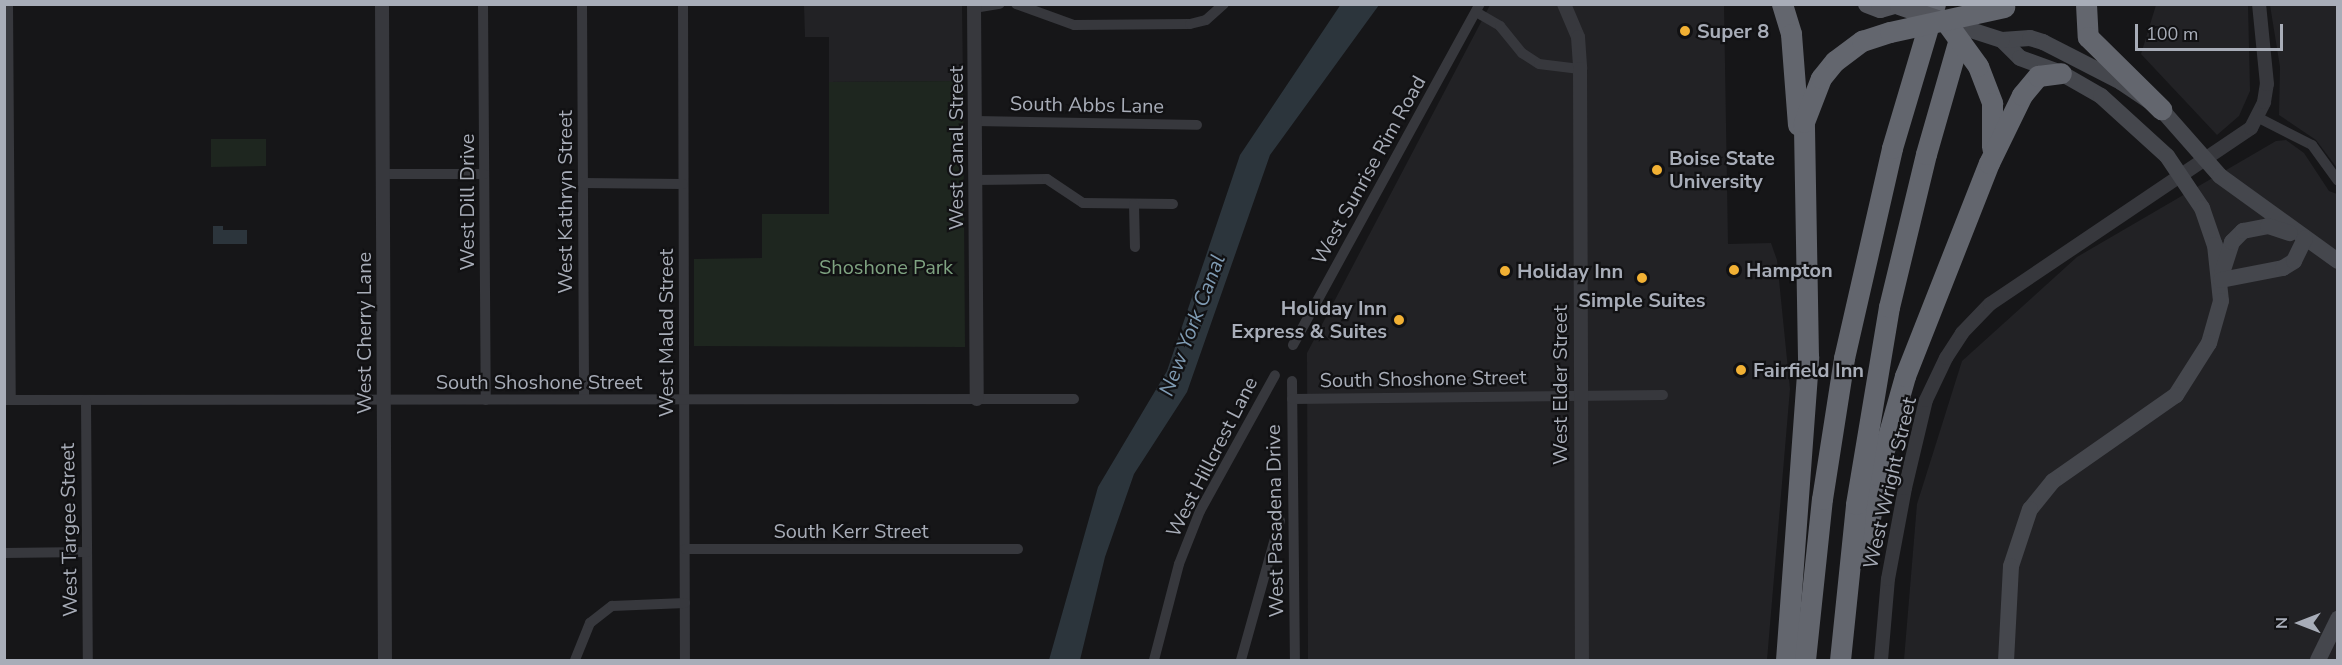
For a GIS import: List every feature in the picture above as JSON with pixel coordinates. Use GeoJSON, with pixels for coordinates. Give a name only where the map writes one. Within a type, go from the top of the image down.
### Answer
{"type":"FeatureCollection","features":[{"type":"Feature","properties":{"kind":"highway"},"geometry":{"type":"LineString","coordinates":[[1782,4],[1791,34],[1802,164],[1808,357],[1786,660]]}},
{"type":"Feature","properties":{"kind":"highway"},"geometry":{"type":"LineString","coordinates":[[1840,660],[1856,504],[1878,368],[1903,245],[1970,4]]}},
{"type":"Feature","properties":{"kind":"highway"},"geometry":{"type":"LineString","coordinates":[[2086,4],[2088,37],[2161,109]]}},
{"type":"Feature","properties":{"kind":"highway"},"geometry":{"type":"LineString","coordinates":[[1802,164],[1804,122],[1821,78],[1852,47],[1939,10],[2008,6]]}},
{"type":"Feature","properties":{"kind":"highway"},"geometry":{"type":"LineString","coordinates":[[1939,10],[1978,66],[1992,104],[1994,125],[1989,163]]}},
{"type":"Feature","properties":{"kind":"highway"},"geometry":{"type":"LineString","coordinates":[[1805,660],[1821,499],[1844,358],[1886,169],[1939,10]]}},
{"type":"Feature","properties":{"kind":"highway"},"geometry":{"type":"LineString","coordinates":[[1853,660],[1867,531],[1889,426],[1989,163],[2022,95],[2038,76],[2061,73]]}},
{"type":"Feature","properties":{"kind":"main road"},"geometry":{"type":"LineString","coordinates":[[1867,4],[1880,9],[1899,5],[1939,10],[2002,40],[2020,58],[2061,73],[2101,96],[2141,128],[2181,173],[2202,208],[2215,245],[2221,280],[2221,301],[2209,343],[2176,395],[2053,481],[2030,510],[2011,566],[2006,660]]}},
{"type":"Feature","properties":{"kind":"main road"},"geometry":{"type":"LineString","coordinates":[[2002,40],[2030,38],[2043,42],[2112,77],[2161,109],[2204,160],[2337,261]]}},
{"type":"Feature","properties":{"kind":"main road"},"geometry":{"type":"LineString","coordinates":[[2221,280],[2232,242],[2243,231],[2268,226],[2306,238]]}},
{"type":"Feature","properties":{"kind":"main road"},"geometry":{"type":"LineString","coordinates":[[2221,280],[2283,268],[2294,261],[2306,238]]}},
{"type":"Feature","properties":{"kind":"main road"},"geometry":{"type":"LineString","coordinates":[[2318,660],[2337,619]]}},
{"type":"Feature","properties":{"kind":"main road"},"geometry":{"type":"LineString","coordinates":[[2325,660],[2337,633]]}},
{"type":"Feature","properties":{"kind":"street"},"geometry":{"type":"LineString","coordinates":[[8,4],[8,400]]}},
{"type":"Feature","properties":{"kind":"street","name":"West Cherry Lane"},"geometry":{"type":"LineString","coordinates":[[382,4],[385,660]]}},
{"type":"Feature","properties":{"kind":"street","name":"West Dill Drive"},"geometry":{"type":"LineString","coordinates":[[483,4],[486,400]]}},
{"type":"Feature","properties":{"kind":"street","name":"West Kathryn Street"},"geometry":{"type":"LineString","coordinates":[[582,4],[584,399]]}},
{"type":"Feature","properties":{"kind":"street","name":"West Malad Street"},"geometry":{"type":"LineString","coordinates":[[683,4],[685,660]]}},
{"type":"Feature","properties":{"kind":"street"},"geometry":{"type":"LineString","coordinates":[[974,6],[1000,4]]}},
{"type":"Feature","properties":{"kind":"street"},"geometry":{"type":"LineString","coordinates":[[1016,4],[1074,25],[1190,24],[1206,20],[1224,4]]}},
{"type":"Feature","properties":{"kind":"street","name":"West Elder Street"},"geometry":{"type":"LineString","coordinates":[[1564,4],[1578,37],[1580,69],[1579,396],[1582,660]]}},
{"type":"Feature","properties":{"kind":"street"},"geometry":{"type":"LineString","coordinates":[[2259,4],[2267,84],[2257,117],[2312,145],[2337,181]]}},
{"type":"Feature","properties":{"kind":"street","name":"West Canal Street"},"geometry":{"type":"LineString","coordinates":[[974,6],[977,399]]}},
{"type":"Feature","properties":{"kind":"street","name":"West Sunrise Rim Road"},"geometry":{"type":"LineString","coordinates":[[1293,345],[1478,8],[1500,26],[1522,53],[1539,64],[1580,69]]}},
{"type":"Feature","properties":{"kind":"street","name":"West Wright Street"},"geometry":{"type":"LineString","coordinates":[[1881,660],[1888,579],[1905,488],[1926,400],[1946,358],[1962,333],[1990,304],[2181,173],[2240,138],[2257,117]]}},
{"type":"Feature","properties":{"kind":"street","name":"South Abbs Lane"},"geometry":{"type":"LineString","coordinates":[[975,121],[1197,125]]}},
{"type":"Feature","properties":{"kind":"street"},"geometry":{"type":"LineString","coordinates":[[383,174],[484,174]]}},
{"type":"Feature","properties":{"kind":"street"},"geometry":{"type":"LineString","coordinates":[[975,180],[1047,179],[1083,203],[1173,204]]}},
{"type":"Feature","properties":{"kind":"street"},"geometry":{"type":"LineString","coordinates":[[583,183],[683,184]]}},
{"type":"Feature","properties":{"kind":"street"},"geometry":{"type":"LineString","coordinates":[[1134,204],[1135,247]]}},
{"type":"Feature","properties":{"kind":"street","name":"West Hillcrest Lane"},"geometry":{"type":"LineString","coordinates":[[1154,660],[1179,564],[1200,511],[1275,375]]}},
{"type":"Feature","properties":{"kind":"street","name":"West Pasadena Drive"},"geometry":{"type":"LineString","coordinates":[[1292,381],[1295,660]]}},
{"type":"Feature","properties":{"kind":"street","name":"South Shoshone Street"},"geometry":{"type":"LineString","coordinates":[[1292,399],[1663,395]]}},
{"type":"Feature","properties":{"kind":"street","name":"South Shoshone Street"},"geometry":{"type":"LineString","coordinates":[[8,400],[1074,399]]}},
{"type":"Feature","properties":{"kind":"street","name":"West Targee Street"},"geometry":{"type":"LineString","coordinates":[[86,400],[88,660]]}},
{"type":"Feature","properties":{"kind":"street"},"geometry":{"type":"LineString","coordinates":[[1241,660],[1280,520]]}},
{"type":"Feature","properties":{"kind":"street","name":"South Kerr Street"},"geometry":{"type":"LineString","coordinates":[[685,549],[1018,549]]}},
{"type":"Feature","properties":{"kind":"street"},"geometry":{"type":"LineString","coordinates":[[4,553],[87,552]]}},
{"type":"Feature","properties":{"kind":"street"},"geometry":{"type":"LineString","coordinates":[[575,660],[590,623],[612,606],[685,603]]}},
{"type":"Feature","properties":{"kind":"shaded area"},"geometry":{"type":"Polygon","coordinates":[[[804,5],[962,5],[963,81],[829,82],[829,37],[805,37],[804,5]]]}},
{"type":"Feature","properties":{"kind":"shaded area"},"geometry":{"type":"Polygon","coordinates":[[[1490,5],[1724,5],[1728,244],[1771,243],[1777,260],[1790,389],[1767,660],[1308,660],[1307,353],[1490,5]]]}},
{"type":"Feature","properties":{"kind":"shaded area"},"geometry":{"type":"Polygon","coordinates":[[[2156,5],[2248,5],[2250,91],[2239,116],[2217,135],[2141,54],[2156,5]]]}},
{"type":"Feature","properties":{"kind":"shaded area"},"geometry":{"type":"Polygon","coordinates":[[[2270,5],[2337,5],[2337,168],[2316,140],[2279,115],[2280,67],[2270,5]]]}},
{"type":"Feature","properties":{"kind":"shaded area"},"geometry":{"type":"Polygon","coordinates":[[[2286,140],[2304,153],[2329,191],[2337,194],[2337,660],[1904,660],[1917,504],[1962,361],[2077,257],[2276,141],[2286,140]]]}},
{"type":"Feature","properties":{"kind":"green space","name":"Shoshone Park"},"geometry":{"type":"Polygon","coordinates":[[[963,81],[965,347],[694,346],[694,259],[762,258],[762,214],[829,214],[829,82],[963,81]]]}},
{"type":"Feature","properties":{"kind":"green space"},"geometry":{"type":"Polygon","coordinates":[[[211,139],[266,139],[266,166],[211,167],[211,139]]]}},
{"type":"Feature","properties":{"kind":"water","name":"New York Canal"},"geometry":{"type":"Polygon","coordinates":[[[1341,4],[1379,5],[1270,155],[1187,392],[1134,474],[1105,557],[1080,660],[1049,660],[1098,487],[1167,371],[1240,155],[1341,4]]]}},
{"type":"Feature","properties":{"kind":"water"},"geometry":{"type":"Polygon","coordinates":[[[213,226],[223,226],[223,230],[247,230],[247,244],[213,244],[213,226]]]}},
{"type":"Feature","properties":{"kind":"place","name":"Super 8"},"geometry":{"type":"Point","coordinates":[1685,31]}},
{"type":"Feature","properties":{"kind":"place","name":"Boise State University"},"geometry":{"type":"Point","coordinates":[1657,170]}},
{"type":"Feature","properties":{"kind":"place","name":"Hampton"},"geometry":{"type":"Point","coordinates":[1734,270]}},
{"type":"Feature","properties":{"kind":"place","name":"Holiday Inn"},"geometry":{"type":"Point","coordinates":[1505,271]}},
{"type":"Feature","properties":{"kind":"place","name":"Simple Suites"},"geometry":{"type":"Point","coordinates":[1642,278]}},
{"type":"Feature","properties":{"kind":"place","name":"Holiday Inn Express & Suites"},"geometry":{"type":"Point","coordinates":[1399,320]}},
{"type":"Feature","properties":{"kind":"place","name":"Fairfield Inn"},"geometry":{"type":"Point","coordinates":[1741,370]}}]}
